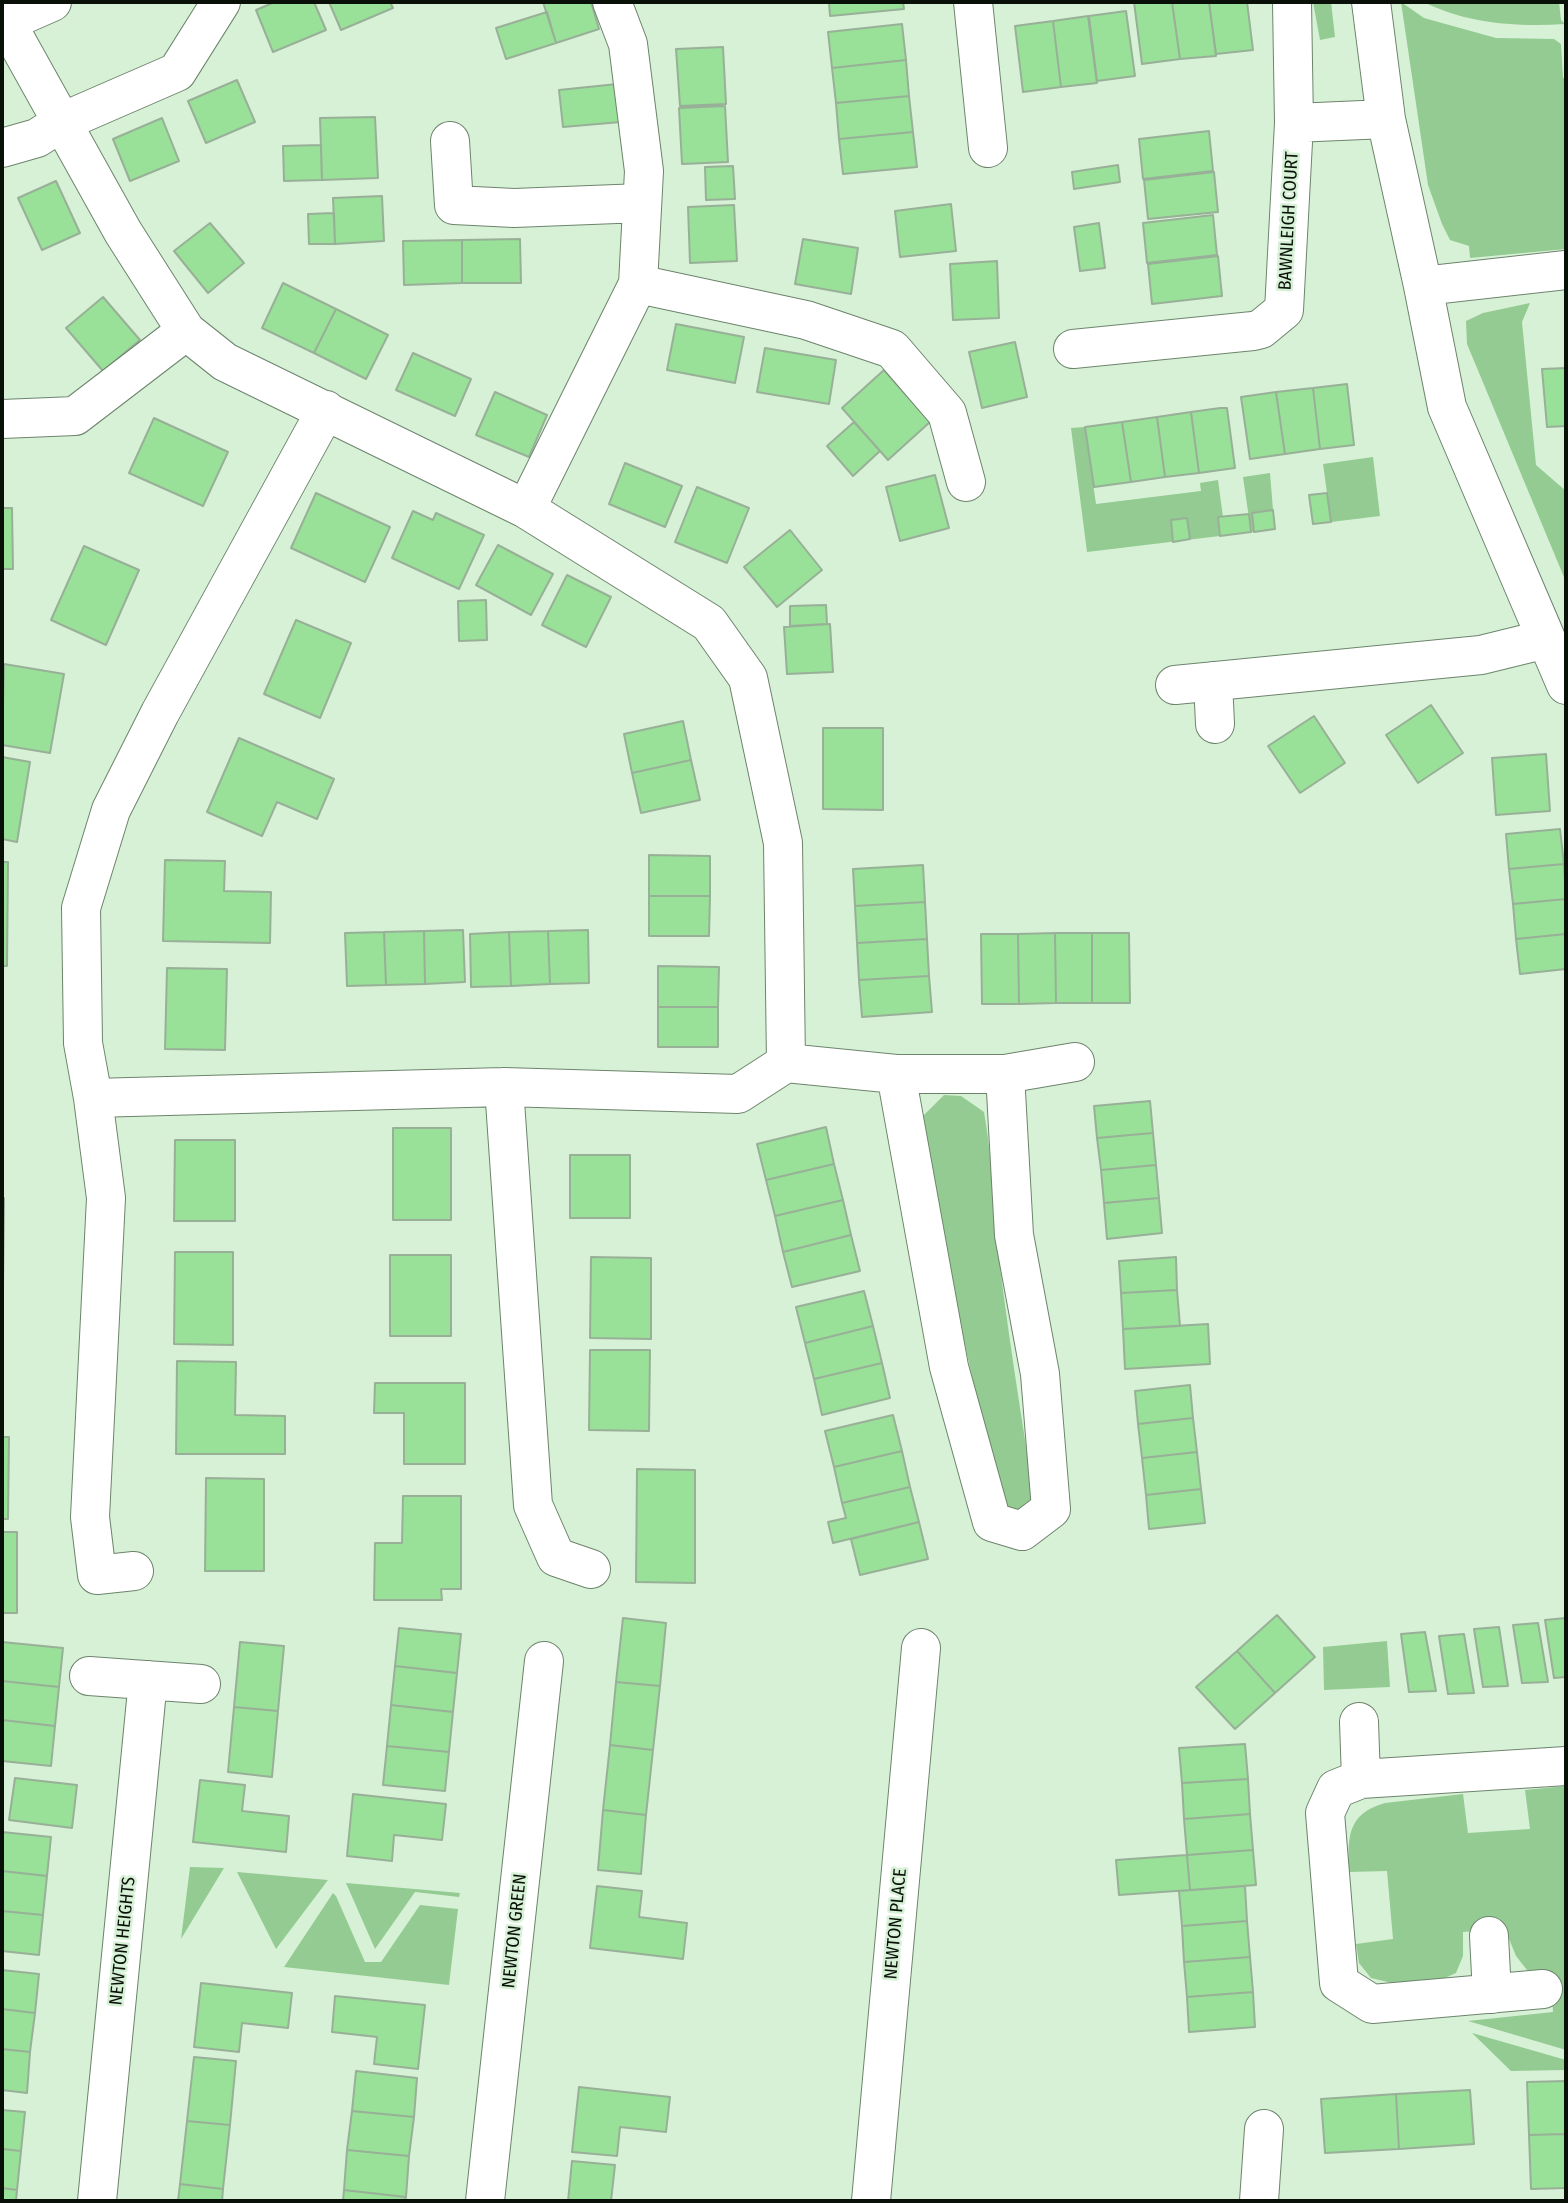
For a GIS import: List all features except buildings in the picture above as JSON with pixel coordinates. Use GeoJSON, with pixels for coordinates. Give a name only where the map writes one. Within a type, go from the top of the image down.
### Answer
{"type":"FeatureCollection","features":[{"type":"Feature","properties":{"kind":"street"},"geometry":{"type":"LineString","coordinates":[[52,2],[4,23],[123,232],[186,331],[225,362],[526,509],[709,623],[748,678],[783,844],[786,1063]]}},
{"type":"Feature","properties":{"kind":"street"},"geometry":{"type":"LineString","coordinates":[[2,148],[37,138],[62,122],[177,72],[222,2]]}},
{"type":"Feature","properties":{"kind":"street"},"geometry":{"type":"LineString","coordinates":[[526,509],[638,284],[644,171],[628,44],[612,2]]}},
{"type":"Feature","properties":{"kind":"street"},"geometry":{"type":"LineString","coordinates":[[973,2],[988,148]]}},
{"type":"Feature","properties":{"kind":"street","name":"BAWNLEIGH COURT"},"geometry":{"type":"LineString","coordinates":[[1073,349],[1254,331],[1261,329],[1284,310],[1294,123],[1292,2]]}},
{"type":"Feature","properties":{"kind":"street"},"geometry":{"type":"LineString","coordinates":[[1371,2],[1386,119],[1447,407],[1566,685]]}},
{"type":"Feature","properties":{"kind":"street"},"geometry":{"type":"LineString","coordinates":[[1294,123],[1386,119]]}},
{"type":"Feature","properties":{"kind":"street"},"geometry":{"type":"LineString","coordinates":[[450,141],[454,205],[514,208],[642,203]]}},
{"type":"Feature","properties":{"kind":"street"},"geometry":{"type":"LineString","coordinates":[[1423,286],[1566,270]]}},
{"type":"Feature","properties":{"kind":"street"},"geometry":{"type":"LineString","coordinates":[[638,284],[806,320],[892,349],[947,413],[966,482]]}},
{"type":"Feature","properties":{"kind":"street"},"geometry":{"type":"LineString","coordinates":[[2,419],[75,416],[186,331]]}},
{"type":"Feature","properties":{"kind":"street"},"geometry":{"type":"LineString","coordinates":[[134,1571],[97,1575],[90,1517],[106,1198],[93,1098],[82,1043],[81,908],[111,810],[160,713],[326,410]]}},
{"type":"Feature","properties":{"kind":"street"},"geometry":{"type":"LineString","coordinates":[[1175,685],[1481,655],[1546,639]]}},
{"type":"Feature","properties":{"kind":"street"},"geometry":{"type":"LineString","coordinates":[[1213,681],[1215,724]]}},
{"type":"Feature","properties":{"kind":"street"},"geometry":{"type":"LineString","coordinates":[[93,1098],[504,1087],[738,1094],[786,1063],[896,1074],[1005,1074],[1075,1062]]}},
{"type":"Feature","properties":{"kind":"street"},"geometry":{"type":"LineString","coordinates":[[896,1074],[949,1367],[992,1522],[1021,1531],[1051,1509],[1040,1374],[1014,1235],[1005,1074]]}},
{"type":"Feature","properties":{"kind":"street"},"geometry":{"type":"LineString","coordinates":[[504,1087],[533,1505],[561,1567]]}},
{"type":"Feature","properties":{"kind":"street","name":"NEWTON PLACE"},"geometry":{"type":"LineString","coordinates":[[871,2201],[920,1648]]}},
{"type":"Feature","properties":{"kind":"street","name":"NEWTON GREEN"},"geometry":{"type":"LineString","coordinates":[[485,2201],[544,1661]]}},
{"type":"Feature","properties":{"kind":"street"},"geometry":{"type":"LineString","coordinates":[[89,1676],[201,1684]]}},
{"type":"Feature","properties":{"kind":"street","name":"NEWTON HEIGHTS"},"geometry":{"type":"LineString","coordinates":[[97,2201],[148,1680]]}},
{"type":"Feature","properties":{"kind":"street"},"geometry":{"type":"LineString","coordinates":[[1359,1722],[1361,1779]]}},
{"type":"Feature","properties":{"kind":"street"},"geometry":{"type":"LineString","coordinates":[[1543,1989],[1372,2004],[1339,1983],[1325,1813],[1336,1789],[1361,1779],[1566,1766]]}},
{"type":"Feature","properties":{"kind":"street"},"geometry":{"type":"LineString","coordinates":[[1489,1936],[1492,1994]]}},
{"type":"Feature","properties":{"kind":"street"},"geometry":{"type":"LineString","coordinates":[[1258,2201],[1264,2129]]}},
{"type":"Feature","properties":{"kind":"green space"},"geometry":{"type":"Polygon","coordinates":[[[1313,2],[1331,2],[1335,37],[1320,40],[1313,2]]]}},
{"type":"Feature","properties":{"kind":"green space"},"geometry":{"type":"Polygon","coordinates":[[[1401,2],[1424,18],[1496,38],[1554,39],[1561,44],[1563,78],[1566,78],[1566,249],[1470,258],[1469,246],[1450,240],[1428,185],[1401,2]]]}},
{"type":"Feature","properties":{"kind":"green space"},"geometry":{"type":"Polygon","coordinates":[[[1424,2],[1559,2],[1561,20],[1565,24],[1493,22],[1457,15],[1424,2]]]}},
{"type":"Feature","properties":{"kind":"green space"},"geometry":{"type":"Polygon","coordinates":[[[1530,303],[1522,322],[1536,465],[1566,491],[1566,582],[1467,344],[1466,321],[1483,313],[1530,303]]]}},
{"type":"Feature","properties":{"kind":"green space"},"geometry":{"type":"Polygon","coordinates":[[[1085,427],[1096,504],[1201,491],[1200,483],[1218,480],[1223,517],[1218,517],[1220,536],[1087,552],[1071,428],[1085,427]]]}},
{"type":"Feature","properties":{"kind":"green space"},"geometry":{"type":"Polygon","coordinates":[[[1373,457],[1380,516],[1331,522],[1323,464],[1373,457]]]}},
{"type":"Feature","properties":{"kind":"green space"},"geometry":{"type":"Polygon","coordinates":[[[1270,473],[1273,510],[1253,513],[1254,532],[1251,532],[1243,477],[1270,473]]]}},
{"type":"Feature","properties":{"kind":"green space"},"geometry":{"type":"Polygon","coordinates":[[[944,1095],[961,1096],[984,1112],[1005,1306],[1035,1502],[1015,1516],[995,1498],[988,1447],[957,1310],[921,1118],[944,1095]]]}},
{"type":"Feature","properties":{"kind":"green space"},"geometry":{"type":"Polygon","coordinates":[[[1387,1641],[1390,1687],[1324,1690],[1323,1647],[1387,1641]]]}},
{"type":"Feature","properties":{"kind":"green space"},"geometry":{"type":"Polygon","coordinates":[[[1566,1786],[1566,2050],[1468,2021],[1553,2012],[1551,1976],[1527,1970],[1516,1956],[1505,1929],[1463,1932],[1463,1956],[1456,1973],[1436,1982],[1392,1983],[1371,1978],[1359,1963],[1356,1944],[1393,1939],[1387,1871],[1349,1872],[1352,1829],[1363,1814],[1385,1803],[1463,1794],[1468,1833],[1530,1829],[1525,1790],[1566,1786]]]}},
{"type":"Feature","properties":{"kind":"green space"},"geometry":{"type":"Polygon","coordinates":[[[190,1867],[224,1868],[181,1939],[190,1867]]]}},
{"type":"Feature","properties":{"kind":"green space"},"geometry":{"type":"Polygon","coordinates":[[[237,1872],[328,1880],[276,1949],[237,1872]]]}},
{"type":"Feature","properties":{"kind":"green space"},"geometry":{"type":"Polygon","coordinates":[[[346,1883],[460,1893],[459,1897],[415,1892],[375,1949],[346,1883]]]}},
{"type":"Feature","properties":{"kind":"green space"},"geometry":{"type":"Polygon","coordinates":[[[333,1893],[365,1962],[381,1962],[420,1905],[458,1909],[449,1985],[284,1967],[333,1893]]]}},
{"type":"Feature","properties":{"kind":"green space"},"geometry":{"type":"Polygon","coordinates":[[[1472,2033],[1566,2060],[1566,2070],[1511,2071],[1472,2033]]]}}]}
